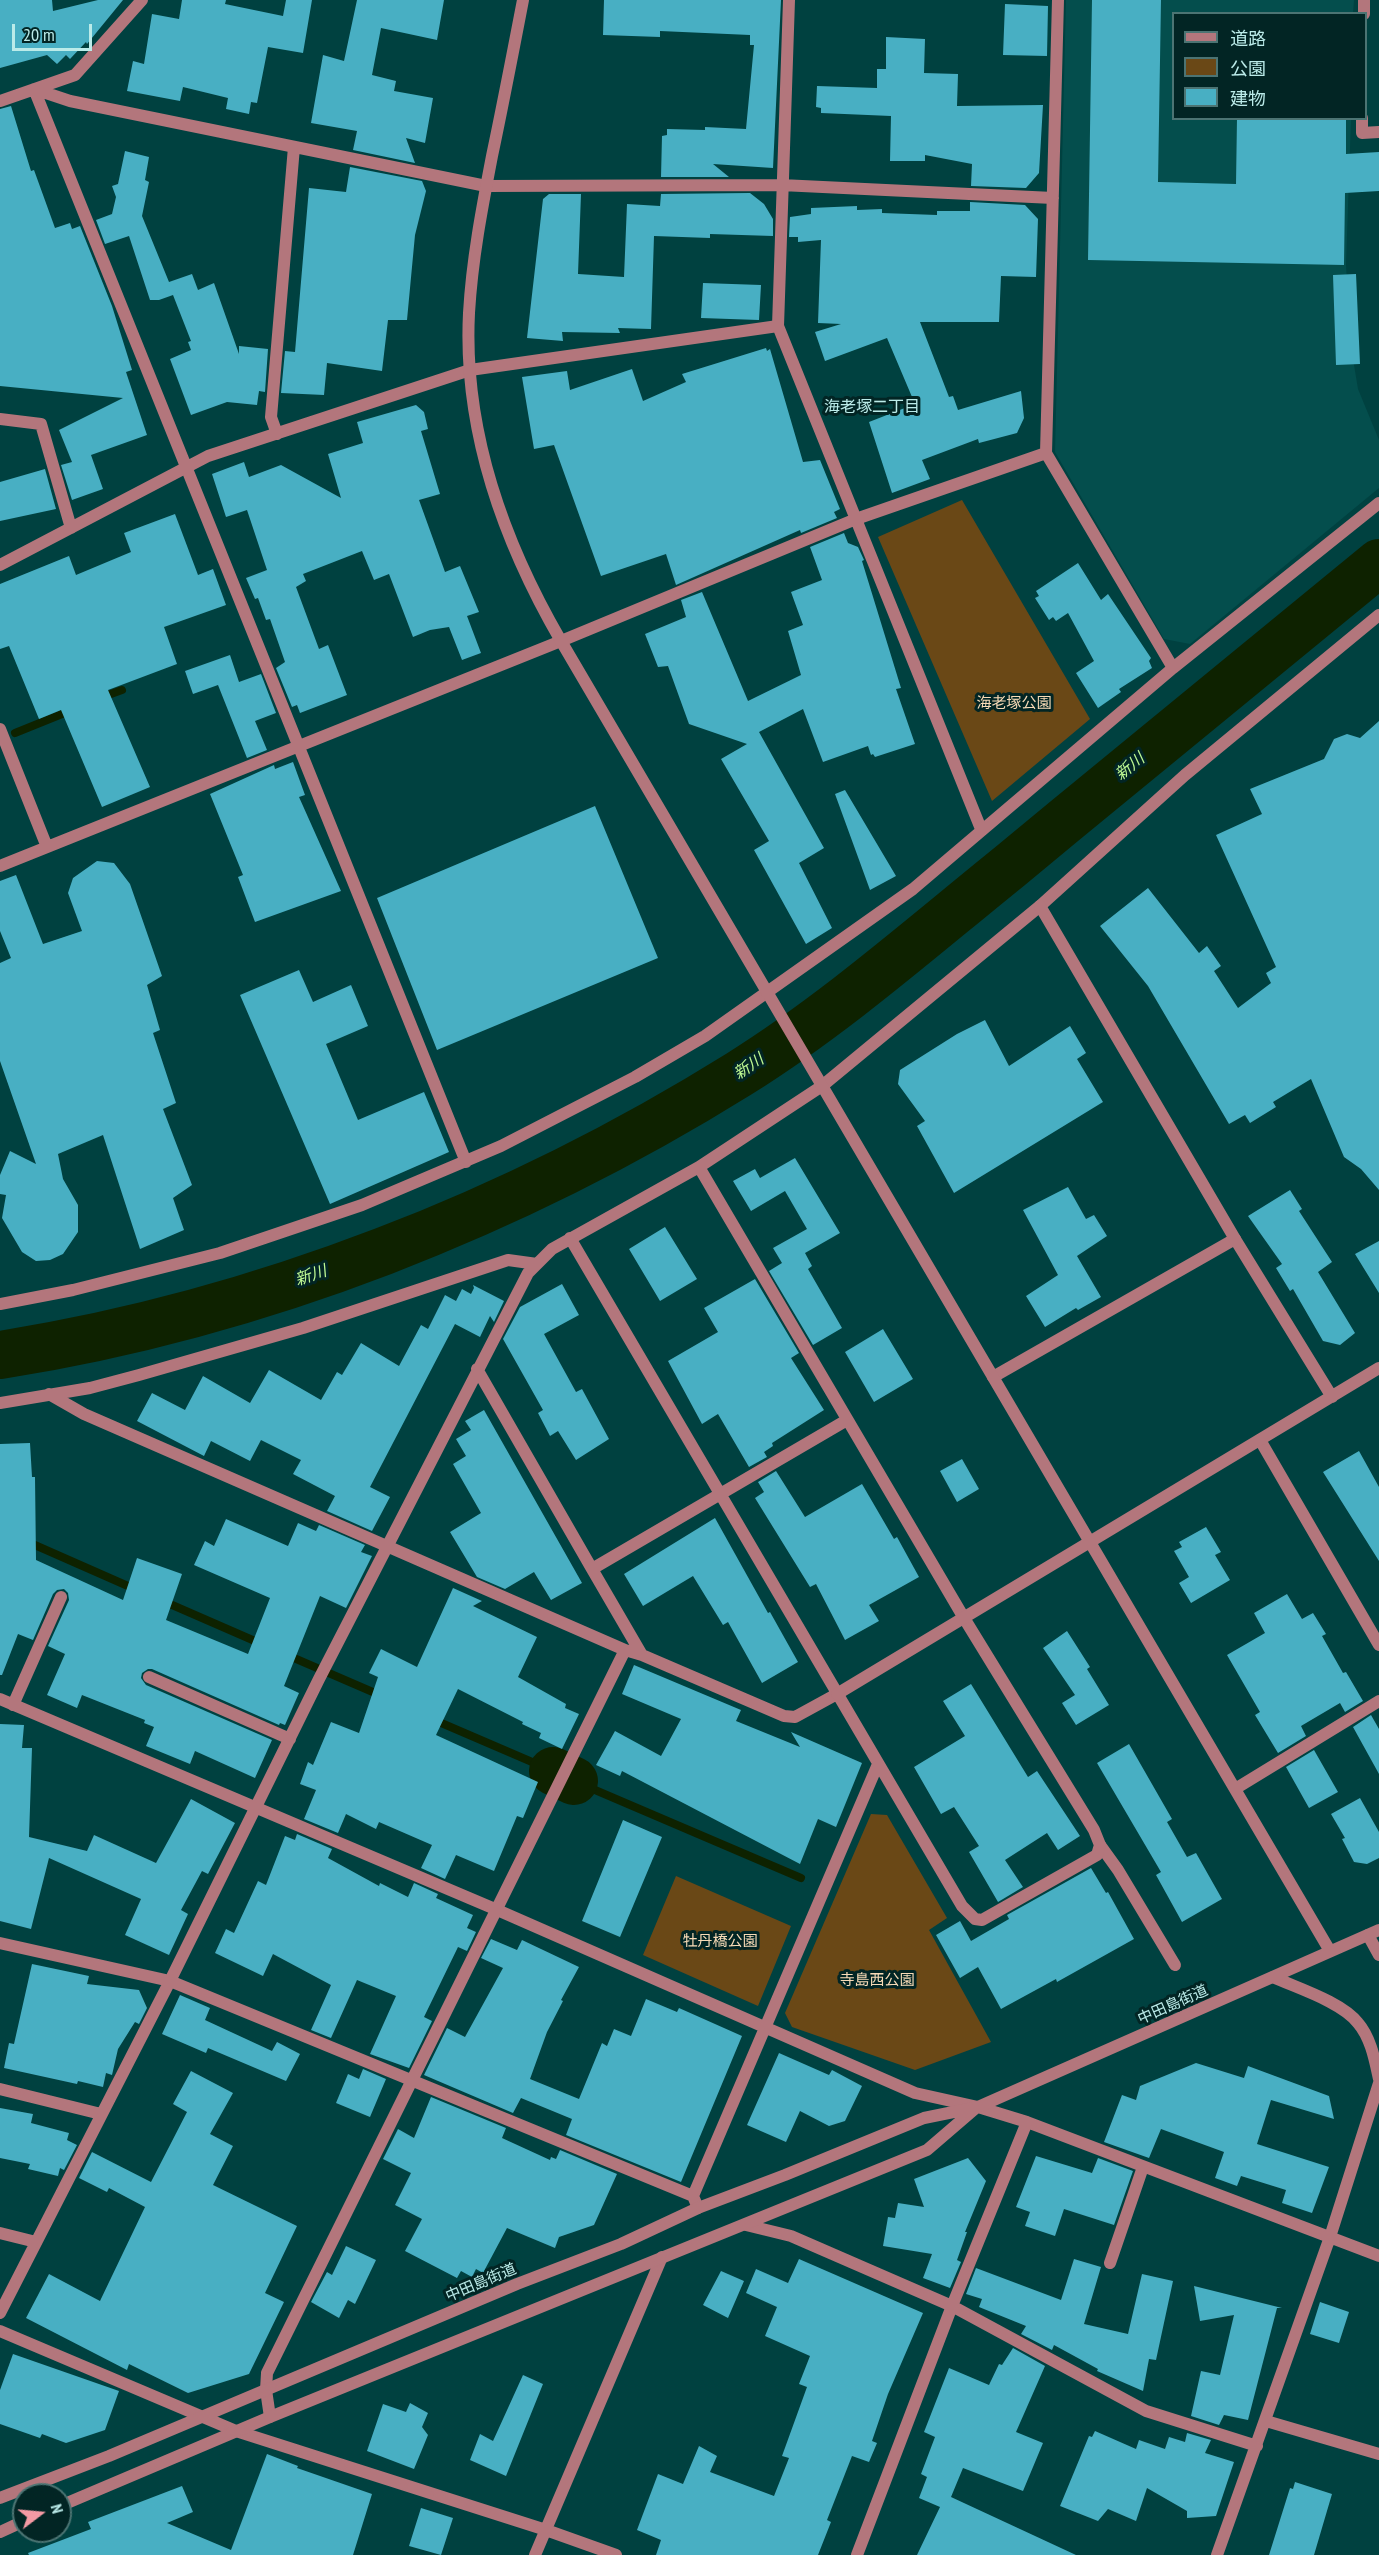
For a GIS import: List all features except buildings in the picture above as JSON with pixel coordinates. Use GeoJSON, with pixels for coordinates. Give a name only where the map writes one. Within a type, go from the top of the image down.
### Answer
{"type":"FeatureCollection","features":[{"type":"Feature","properties":{"kind":"street"},"geometry":{"type":"LineString","coordinates":[[0,101],[75,75],[142,0]]}},
{"type":"Feature","properties":{"kind":"street"},"geometry":{"type":"LineString","coordinates":[[523,0],[486,186],[472,274],[469,316],[470,370],[480,442],[502,523],[537,600],[1330,1951]]}},
{"type":"Feature","properties":{"kind":"street"},"geometry":{"type":"LineString","coordinates":[[789,0],[778,326],[981,829]]}},
{"type":"Feature","properties":{"kind":"street"},"geometry":{"type":"LineString","coordinates":[[1058,0],[1046,453],[1173,668]]}},
{"type":"Feature","properties":{"kind":"street"},"geometry":{"type":"LineString","coordinates":[[34,90],[70,101],[486,186],[781,185],[1053,198]]}},
{"type":"Feature","properties":{"kind":"street"},"geometry":{"type":"LineString","coordinates":[[34,90],[466,1162]]}},
{"type":"Feature","properties":{"kind":"street"},"geometry":{"type":"LineString","coordinates":[[1362,120],[1362,133],[1379,132]]}},
{"type":"Feature","properties":{"kind":"street"},"geometry":{"type":"LineString","coordinates":[[277,434],[271,417],[294,147]]}},
{"type":"Feature","properties":{"kind":"street"},"geometry":{"type":"LineString","coordinates":[[0,565],[208,456],[470,370],[778,326]]}},
{"type":"Feature","properties":{"kind":"street"},"geometry":{"type":"LineString","coordinates":[[0,419],[41,424],[71,528]]}},
{"type":"Feature","properties":{"kind":"street"},"geometry":{"type":"LineString","coordinates":[[0,866],[561,641],[856,519],[1046,453]]}},
{"type":"Feature","properties":{"kind":"street"},"geometry":{"type":"LineString","coordinates":[[0,1304],[84,1288],[220,1253],[362,1205],[466,1162],[569,1113],[635,1077],[705,1036],[913,889],[1173,668],[1379,503]]}},
{"type":"Feature","properties":{"kind":"street"},"geometry":{"type":"LineString","coordinates":[[0,2313],[170,1981],[327,1663],[389,1547],[477,1369],[528,1273],[552,1249],[699,1167],[822,1086],[1040,906],[1185,775],[1379,615]]}},
{"type":"Feature","properties":{"kind":"street"},"geometry":{"type":"LineString","coordinates":[[0,729],[47,847]]}},
{"type":"Feature","properties":{"kind":"street"},"geometry":{"type":"LineString","coordinates":[[1040,906],[1235,1239],[1332,1397]]}},
{"type":"Feature","properties":{"kind":"street"},"geometry":{"type":"LineString","coordinates":[[699,1167],[964,1618],[1175,1965]]}},
{"type":"Feature","properties":{"kind":"street"},"geometry":{"type":"LineString","coordinates":[[570,1238],[962,1906],[975,1919],[982,1920],[1097,1855],[1100,1845]]}},
{"type":"Feature","properties":{"kind":"street"},"geometry":{"type":"LineString","coordinates":[[993,1377],[1235,1239]]}},
{"type":"Feature","properties":{"kind":"street"},"geometry":{"type":"LineString","coordinates":[[0,1403],[129,1378],[303,1328],[508,1260],[537,1264]]}},
{"type":"Feature","properties":{"kind":"street"},"geometry":{"type":"LineString","coordinates":[[49,1394],[84,1414],[625,1650],[642,1655],[784,1716],[795,1717],[1091,1543],[1379,1368]]}},
{"type":"Feature","properties":{"kind":"street"},"geometry":{"type":"LineString","coordinates":[[477,1369],[642,1655]]}},
{"type":"Feature","properties":{"kind":"street"},"geometry":{"type":"LineString","coordinates":[[592,1569],[847,1420]]}},
{"type":"Feature","properties":{"kind":"street"},"geometry":{"type":"LineString","coordinates":[[1260,1440],[1379,1645]]}},
{"type":"Feature","properties":{"kind":"street"},"geometry":{"type":"LineString","coordinates":[[13,1705],[61,1597]]}},
{"type":"Feature","properties":{"kind":"street"},"geometry":{"type":"LineString","coordinates":[[270,2416],[266,2390],[267,2373],[625,1650]]}},
{"type":"Feature","properties":{"kind":"street"},"geometry":{"type":"LineString","coordinates":[[149,1677],[290,1739]]}},
{"type":"Feature","properties":{"kind":"street"},"geometry":{"type":"LineString","coordinates":[[0,1699],[495,1909],[915,2093],[978,2107],[1027,2122],[1379,2256]]}},
{"type":"Feature","properties":{"kind":"street"},"geometry":{"type":"LineString","coordinates":[[1235,1789],[1379,1701]]}},
{"type":"Feature","properties":{"kind":"street"},"geometry":{"type":"LineString","coordinates":[[0,1943],[170,1981],[696,2202],[765,2027],[878,1764]]}},
{"type":"Feature","properties":{"kind":"street"},"geometry":{"type":"LineString","coordinates":[[1373,1932],[1379,1955]]}},
{"type":"Feature","properties":{"kind":"street","name":"中田島街道"},"geometry":{"type":"LineString","coordinates":[[0,2499],[518,2284],[621,2244],[696,2202],[785,2175],[924,2118],[978,2107],[1373,1932]]}},
{"type":"Feature","properties":{"kind":"street"},"geometry":{"type":"LineString","coordinates":[[1217,2555],[1330,2238],[1379,2081],[1374,2056],[1359,2023],[1344,2011],[1273,1977]]}},
{"type":"Feature","properties":{"kind":"street"},"geometry":{"type":"LineString","coordinates":[[0,2089],[101,2114]]}},
{"type":"Feature","properties":{"kind":"street","name":"中田島街道"},"geometry":{"type":"LineString","coordinates":[[72,2501],[270,2416],[927,2150],[978,2107]]}},
{"type":"Feature","properties":{"kind":"street"},"geometry":{"type":"LineString","coordinates":[[857,2555],[952,2306],[1027,2122]]}},
{"type":"Feature","properties":{"kind":"street"},"geometry":{"type":"LineString","coordinates":[[1110,2263],[1143,2167]]}},
{"type":"Feature","properties":{"kind":"street"},"geometry":{"type":"LineString","coordinates":[[746,2225],[791,2236],[952,2306],[1146,2411],[1257,2446]]}},
{"type":"Feature","properties":{"kind":"street"},"geometry":{"type":"LineString","coordinates":[[0,2233],[36,2242]]}},
{"type":"Feature","properties":{"kind":"street"},"geometry":{"type":"LineString","coordinates":[[535,2555],[662,2258]]}},
{"type":"Feature","properties":{"kind":"street"},"geometry":{"type":"LineString","coordinates":[[0,2331],[236,2431],[546,2530],[616,2555]]}},
{"type":"Feature","properties":{"kind":"street"},"geometry":{"type":"LineString","coordinates":[[1266,2421],[1379,2454]]}},
{"type":"Feature","properties":{"kind":"shaded area"},"geometry":{"type":"Polygon","coordinates":[[[1066,0],[1354,0],[1353,12],[1172,12],[1172,120],[1351,120],[1346,265],[1351,347],[1358,389],[1379,440],[1379,488],[1190,644],[1164,639],[1055,452],[1066,0]]]}},
{"type":"Feature","properties":{"kind":"green space","name":"海老塚公園"},"geometry":{"type":"Polygon","coordinates":[[[962,500],[1090,719],[992,801],[878,537],[962,500]]]}},
{"type":"Feature","properties":{"kind":"green space","name":"寺島西公園"},"geometry":{"type":"Polygon","coordinates":[[[871,1814],[887,1815],[947,1918],[929,1930],[991,2042],[915,2070],[792,2027],[785,2013],[871,1814]]]}},
{"type":"Feature","properties":{"kind":"green space","name":"牡丹橋公園"},"geometry":{"type":"Polygon","coordinates":[[[676,1876],[791,1926],[758,2006],[643,1955],[676,1876]]]}},
{"type":"Feature","properties":{"kind":"waterway","name":"新川"},"geometry":{"type":"LineString","coordinates":[[0,1355],[97,1337],[194,1313],[289,1285],[383,1251],[476,1213],[566,1171],[654,1124],[775,1051],[843,1001],[1379,563]]}},
{"type":"Feature","properties":{"kind":"waterway"},"geometry":{"type":"LineString","coordinates":[[100,698],[122,690]]}},
{"type":"Feature","properties":{"kind":"waterway"},"geometry":{"type":"LineString","coordinates":[[15,733],[72,710]]}},
{"type":"Feature","properties":{"kind":"waterway"},"geometry":{"type":"LineString","coordinates":[[28,1542],[137,1590]]}},
{"type":"Feature","properties":{"kind":"waterway"},"geometry":{"type":"LineString","coordinates":[[163,1601],[264,1645]]}},
{"type":"Feature","properties":{"kind":"waterway"},"geometry":{"type":"LineString","coordinates":[[287,1655],[382,1696]]}},
{"type":"Feature","properties":{"kind":"waterway"},"geometry":{"type":"LineString","coordinates":[[432,1719],[553,1771]]}},
{"type":"Feature","properties":{"kind":"waterway"},"geometry":{"type":"LineString","coordinates":[[553,1771],[574,1781]]}},
{"type":"Feature","properties":{"kind":"waterway"},"geometry":{"type":"LineString","coordinates":[[574,1781],[801,1878]]}},
{"type":"Feature","properties":{"kind":"district","name":"海老塚二丁目"},"geometry":{"type":"Point","coordinates":[872,407]}}]}
